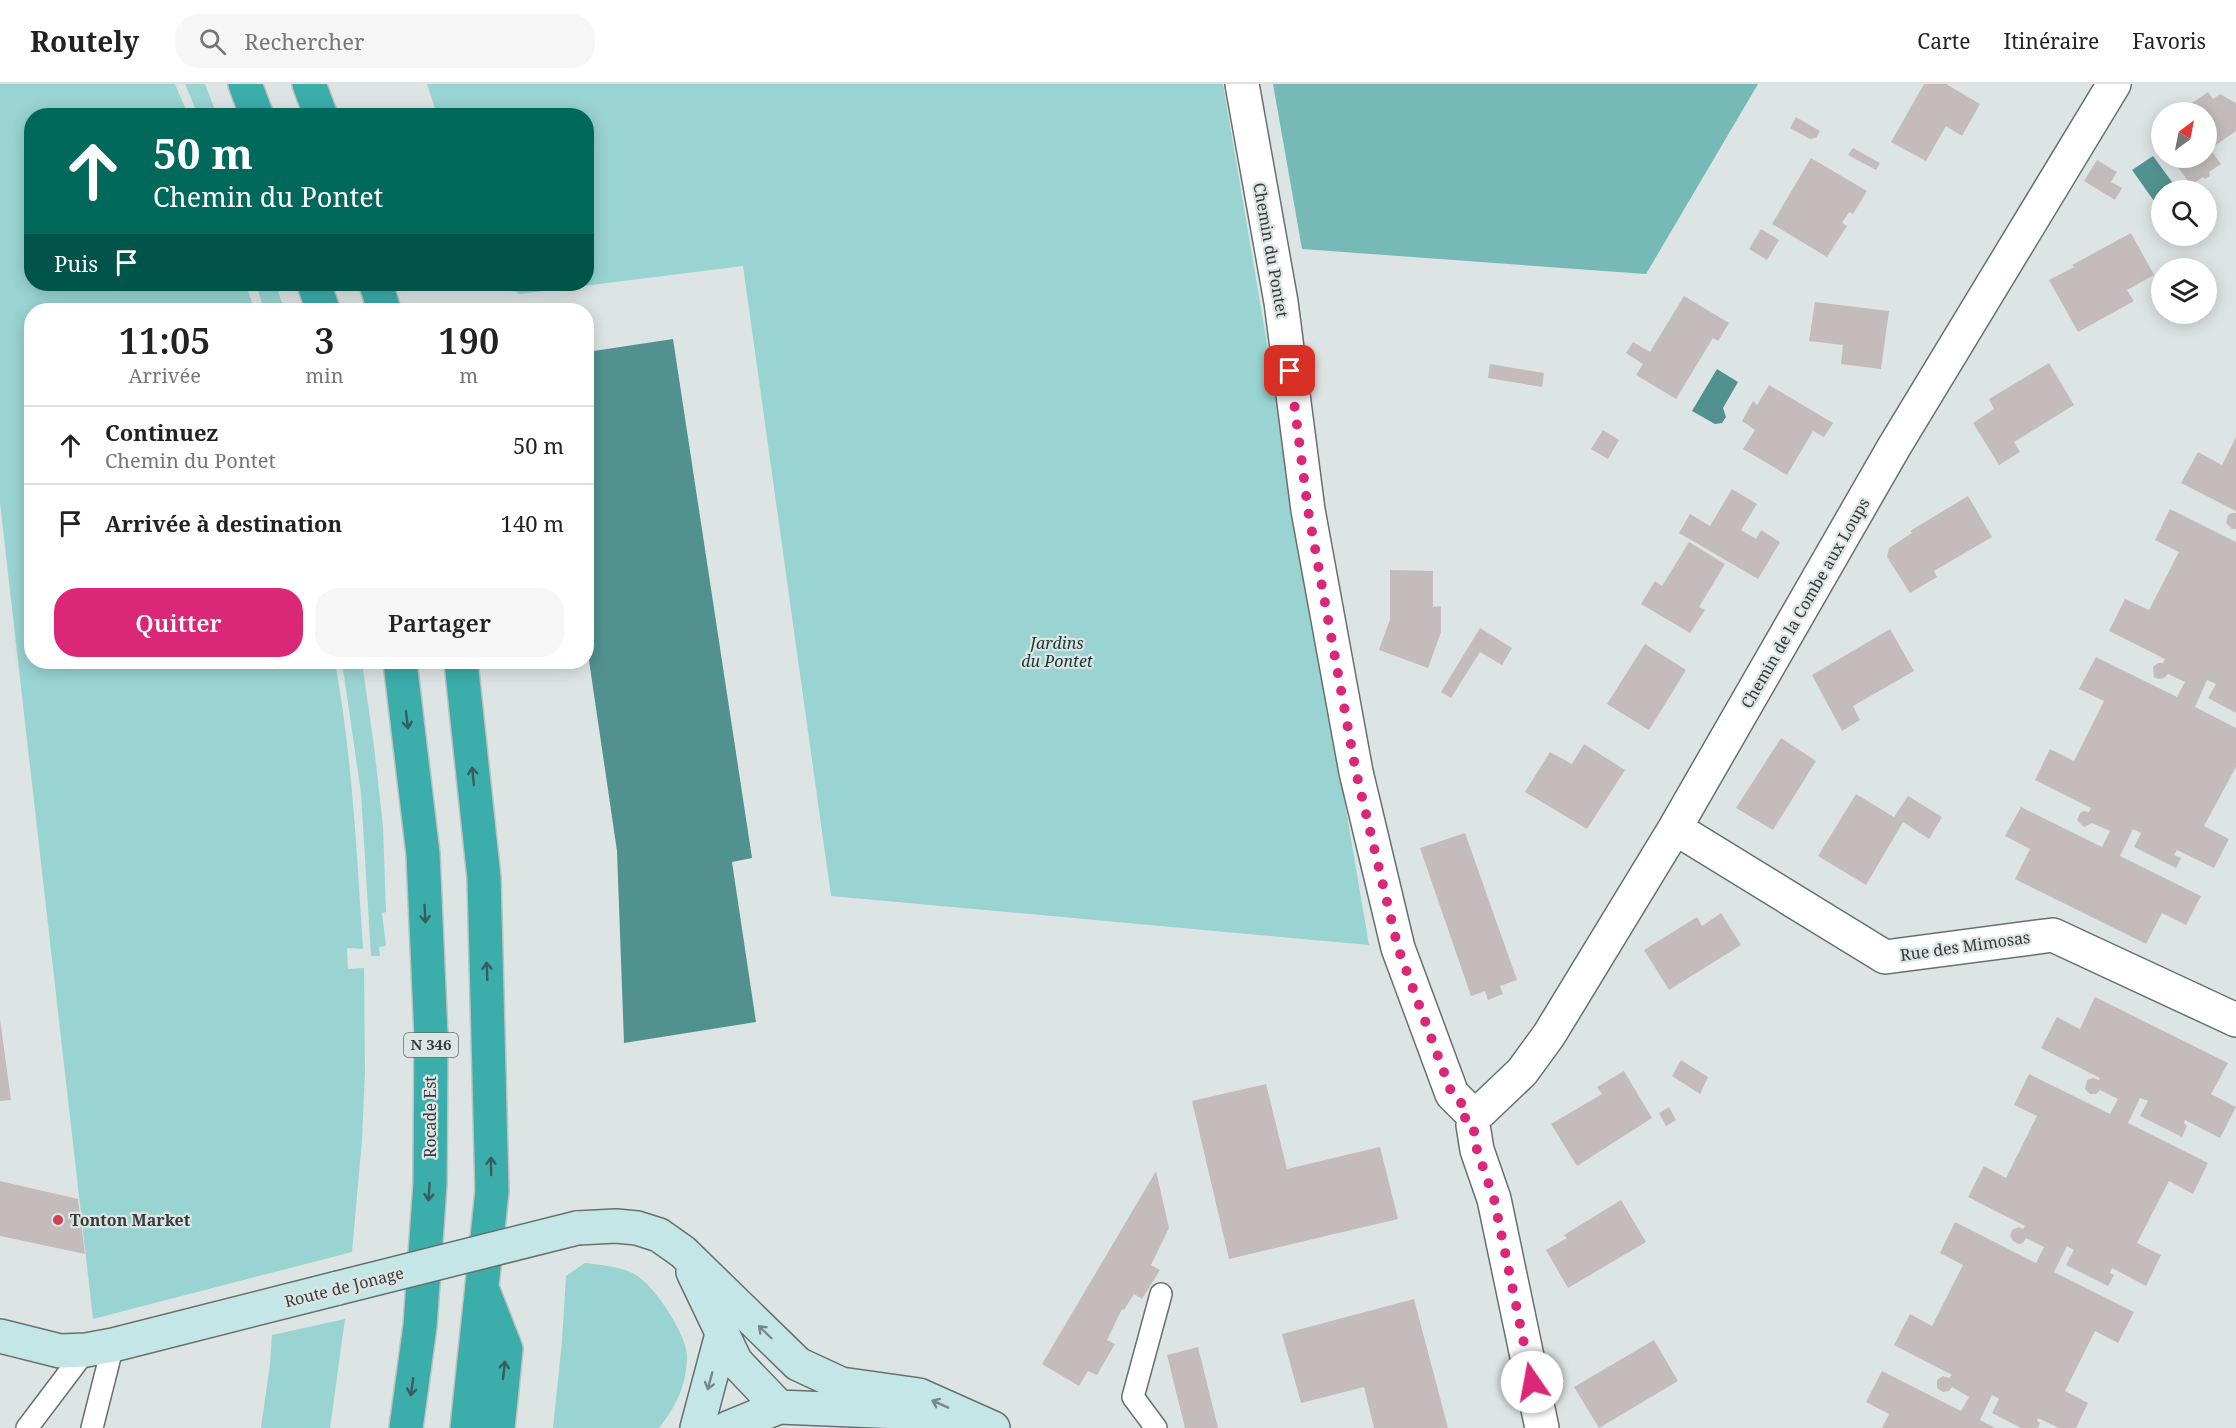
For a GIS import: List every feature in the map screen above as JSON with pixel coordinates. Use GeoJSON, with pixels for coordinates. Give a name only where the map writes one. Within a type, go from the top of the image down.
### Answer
{"type":"FeatureCollection","features":[{"type":"Feature","properties":{"kind":"highway"},"geometry":{"type":"LineString","coordinates":[[245,84],[254,108]]}},
{"type":"Feature","properties":{"kind":"highway"},"geometry":{"type":"LineString","coordinates":[[309,84],[318,108]]}},
{"type":"Feature","properties":{"kind":"highway","name":"Rocade Est"},"geometry":{"type":"LineString","coordinates":[[401,669],[423,854],[431,1036],[428,1207],[420,1326],[406,1428]]}},
{"type":"Feature","properties":{"kind":"highway"},"geometry":{"type":"LineString","coordinates":[[462,669],[484,878],[492,1191],[467,1428]]}},
{"type":"Feature","properties":{"kind":"highway"},"geometry":{"type":"LineString","coordinates":[[481,1286],[506,1349],[498,1428]]}},
{"type":"Feature","properties":{"kind":"main road","name":"Route de Jonage"},"geometry":{"type":"LineString","coordinates":[[0,1336],[60,1351],[99,1348],[577,1228],[616,1226],[637,1228],[659,1235],[683,1252],[798,1364],[841,1384],[919,1395],[993,1428]]}},
{"type":"Feature","properties":{"kind":"main road","name":"Route de Jonage"},"geometry":{"type":"LineString","coordinates":[[683,1252],[736,1362],[779,1407]]}},
{"type":"Feature","properties":{"kind":"main road"},"geometry":{"type":"LineString","coordinates":[[697,1428],[722,1334]]}},
{"type":"Feature","properties":{"kind":"main road"},"geometry":{"type":"LineString","coordinates":[[728,1428],[779,1407],[901,1412],[938,1428]]}},
{"type":"Feature","properties":{"kind":"street","name":"Chemin du Pontet"},"geometry":{"type":"LineString","coordinates":[[1242,84],[1281,302],[1308,510],[1356,772],[1398,948],[1452,1094],[1474,1115]]}},
{"type":"Feature","properties":{"kind":"street","name":"Chemin de la Combe aux Loups"},"geometry":{"type":"LineString","coordinates":[[1474,1115],[1522,1072],[1549,1035],[1675,828],[1894,447],[2114,84]]}},
{"type":"Feature","properties":{"kind":"street","name":"Rue des Mimosas"},"geometry":{"type":"LineString","coordinates":[[1675,828],[1885,957],[2053,935],[2236,1020]]}},
{"type":"Feature","properties":{"kind":"street"},"geometry":{"type":"LineString","coordinates":[[1474,1115],[1477,1150],[1494,1199],[1542,1428]]}},
{"type":"Feature","properties":{"kind":"lane"},"geometry":{"type":"LineString","coordinates":[[1156,1428],[1133,1397],[1161,1294]]}},
{"type":"Feature","properties":{"kind":"lane"},"geometry":{"type":"LineString","coordinates":[[27,1428],[99,1348]]}},
{"type":"Feature","properties":{"kind":"lane"},"geometry":{"type":"LineString","coordinates":[[92,1428],[99,1348]]}},
{"type":"Feature","properties":{"kind":"green space"},"geometry":{"type":"Polygon","coordinates":[[[0,84],[175,84],[185,108],[24,108],[24,291],[248,291],[252,303],[24,303],[24,669],[336,669],[350,768],[363,949],[347,948],[348,969],[364,968],[365,1072],[362,1140],[352,1252],[93,1319],[0,503],[0,84]]]}},
{"type":"Feature","properties":{"kind":"green space"},"geometry":{"type":"Polygon","coordinates":[[[185,84],[205,84],[214,108],[195,108],[185,84]]]}},
{"type":"Feature","properties":{"kind":"green space","name":"Jardins du Pontet"},"geometry":{"type":"Polygon","coordinates":[[[427,84],[1223,84],[1369,945],[831,896],[743,266],[594,285],[594,108],[435,108],[427,84]]]}},
{"type":"Feature","properties":{"kind":"green space"},"geometry":{"type":"Polygon","coordinates":[[[258,291],[278,291],[282,303],[262,303],[258,291]]]}},
{"type":"Feature","properties":{"kind":"green space","name":"Jardins du Pontet"},"geometry":{"type":"Polygon","coordinates":[[[515,291],[543,291],[519,294],[515,291]]]}},
{"type":"Feature","properties":{"kind":"green space"},"geometry":{"type":"Polygon","coordinates":[[[343,669],[363,669],[374,746],[383,826],[386,912],[382,913],[386,946],[379,947],[380,956],[371,956],[361,793],[343,669]]]}},
{"type":"Feature","properties":{"kind":"green space"},"geometry":{"type":"Polygon","coordinates":[[[585,1263],[621,1269],[639,1277],[654,1291],[682,1336],[687,1356],[683,1386],[671,1412],[659,1428],[553,1428],[566,1276],[585,1263]]]}},
{"type":"Feature","properties":{"kind":"green space"},"geometry":{"type":"Polygon","coordinates":[[[345,1319],[330,1428],[261,1428],[272,1335],[345,1319]]]}},
{"type":"Feature","properties":{"kind":"shaded area"},"geometry":{"type":"Polygon","coordinates":[[[1273,84],[1758,84],[1646,274],[1302,249],[1273,84]]]}},
{"type":"Feature","properties":{"kind":"shaded area"},"geometry":{"type":"Polygon","coordinates":[[[2151,157],[2151,168],[2162,168],[2171,180],[2151,180],[2151,197],[2132,170],[2151,157]]]}},
{"type":"Feature","properties":{"kind":"shaded area"},"geometry":{"type":"Polygon","coordinates":[[[673,339],[752,858],[732,862],[756,1022],[624,1043],[617,851],[590,669],[594,669],[594,351],[673,339]]]}},
{"type":"Feature","properties":{"kind":"shaded area"},"geometry":{"type":"Polygon","coordinates":[[[1717,369],[1738,382],[1723,408],[1726,417],[1722,423],[1715,424],[1692,411],[1717,369]]]}},
{"type":"Feature","properties":{"kind":"building"},"geometry":{"type":"Polygon","coordinates":[[[1924,84],[1946,84],[1980,104],[1962,136],[1946,126],[1926,161],[1891,142],[1924,84]]]}},
{"type":"Feature","properties":{"kind":"building"},"geometry":{"type":"Polygon","coordinates":[[[2208,92],[2213,99],[2220,94],[2236,103],[2236,131],[2217,144],[2217,102],[2194,102],[2208,92]]]}},
{"type":"Feature","properties":{"kind":"building"},"geometry":{"type":"Polygon","coordinates":[[[1796,117],[1820,131],[1816,138],[1810,139],[1790,128],[1796,117]]]}},
{"type":"Feature","properties":{"kind":"building"},"geometry":{"type":"Polygon","coordinates":[[[1853,148],[1880,163],[1876,170],[1848,155],[1853,148]]]}},
{"type":"Feature","properties":{"kind":"building"},"geometry":{"type":"Polygon","coordinates":[[[1811,158],[1867,191],[1853,214],[1849,212],[1842,223],[1847,226],[1827,257],[1772,224],[1811,158]]]}},
{"type":"Feature","properties":{"kind":"building"},"geometry":{"type":"Polygon","coordinates":[[[2097,160],[2117,172],[2111,182],[2122,188],[2115,200],[2084,181],[2097,160]]]}},
{"type":"Feature","properties":{"kind":"building"},"geometry":{"type":"Polygon","coordinates":[[[2178,168],[2215,168],[2205,179],[2203,177],[2198,180],[2187,180],[2178,168]]]}},
{"type":"Feature","properties":{"kind":"building"},"geometry":{"type":"Polygon","coordinates":[[[1761,229],[1779,240],[1767,260],[1749,249],[1761,229]]]}},
{"type":"Feature","properties":{"kind":"building"},"geometry":{"type":"Polygon","coordinates":[[[2131,233],[2151,270],[2151,277],[2127,290],[2134,301],[2078,332],[2049,280],[2074,267],[2072,265],[2131,233]]]}},
{"type":"Feature","properties":{"kind":"building"},"geometry":{"type":"Polygon","coordinates":[[[1684,296],[1729,323],[1718,341],[1713,338],[1676,399],[1636,375],[1643,364],[1626,353],[1633,342],[1650,352],[1684,296]]]}},
{"type":"Feature","properties":{"kind":"building"},"geometry":{"type":"Polygon","coordinates":[[[1815,302],[1889,311],[1881,369],[1841,364],[1843,345],[1809,341],[1815,302]]]}},
{"type":"Feature","properties":{"kind":"building"},"geometry":{"type":"Polygon","coordinates":[[[2049,363],[2074,405],[2014,442],[2020,452],[1999,465],[1973,423],[1994,409],[1989,399],[2049,363]]]}},
{"type":"Feature","properties":{"kind":"building"},"geometry":{"type":"Polygon","coordinates":[[[1490,364],[1544,373],[1542,387],[1488,378],[1490,364]]]}},
{"type":"Feature","properties":{"kind":"building"},"geometry":{"type":"Polygon","coordinates":[[[1769,385],[1833,423],[1824,437],[1813,431],[1787,475],[1743,449],[1755,430],[1742,421],[1753,401],[1757,405],[1769,385]]]}},
{"type":"Feature","properties":{"kind":"building"},"geometry":{"type":"Polygon","coordinates":[[[1603,430],[1619,440],[1608,459],[1591,449],[1603,430]]]}},
{"type":"Feature","properties":{"kind":"building"},"geometry":{"type":"Polygon","coordinates":[[[2236,437],[2236,511],[2181,483],[2198,452],[2222,465],[2236,437]]]}},
{"type":"Feature","properties":{"kind":"building"},"geometry":{"type":"Polygon","coordinates":[[[1732,489],[1757,504],[1741,530],[1756,539],[1761,530],[1780,542],[1758,579],[1679,533],[1690,514],[1710,526],[1732,489]]]}},
{"type":"Feature","properties":{"kind":"building"},"geometry":{"type":"Polygon","coordinates":[[[1968,496],[1992,537],[1934,571],[1937,577],[1910,593],[1887,557],[1889,548],[1912,533],[1910,531],[1968,496]]]}},
{"type":"Feature","properties":{"kind":"building"},"geometry":{"type":"Polygon","coordinates":[[[2170,509],[2236,542],[2236,713],[2208,698],[2216,684],[2207,680],[2195,707],[2236,728],[2236,767],[2204,826],[2229,839],[2214,868],[2177,850],[2174,855],[2181,858],[2176,868],[2134,847],[2141,833],[2133,829],[2120,856],[2201,896],[2186,925],[2162,913],[2146,944],[2015,879],[2030,849],[2005,836],[2021,807],[2102,847],[2110,831],[2092,823],[2084,827],[2077,820],[2080,813],[2089,812],[2091,808],[2035,780],[2050,749],[2074,761],[2104,701],[2079,689],[2096,657],[2177,697],[2185,682],[2168,674],[2164,678],[2154,677],[2153,667],[2158,663],[2163,663],[2165,659],[2109,631],[2125,599],[2149,610],[2179,552],[2155,540],[2170,509]]]}},
{"type":"Feature","properties":{"kind":"building"},"geometry":{"type":"Polygon","coordinates":[[[2236,513],[2236,529],[2232,529],[2226,523],[2228,515],[2236,513]]]}},
{"type":"Feature","properties":{"kind":"building"},"geometry":{"type":"Polygon","coordinates":[[[1689,542],[1725,564],[1699,607],[1705,610],[1690,633],[1641,604],[1655,581],[1662,586],[1689,542]]]}},
{"type":"Feature","properties":{"kind":"building"},"geometry":{"type":"Polygon","coordinates":[[[1390,570],[1433,571],[1433,607],[1441,606],[1441,632],[1428,668],[1379,650],[1390,619],[1390,570]]]}},
{"type":"Feature","properties":{"kind":"building"},"geometry":{"type":"Polygon","coordinates":[[[1480,628],[1512,648],[1502,665],[1480,652],[1451,698],[1441,692],[1480,628]]]}},
{"type":"Feature","properties":{"kind":"building"},"geometry":{"type":"Polygon","coordinates":[[[1890,629],[1914,671],[1853,706],[1860,720],[1842,731],[1812,675],[1890,629]]]}},
{"type":"Feature","properties":{"kind":"building"},"geometry":{"type":"Polygon","coordinates":[[[1645,644],[1686,670],[1649,730],[1607,704],[1645,644]]]}},
{"type":"Feature","properties":{"kind":"building"},"geometry":{"type":"Polygon","coordinates":[[[1781,738],[1816,761],[1773,830],[1736,808],[1781,738]]]}},
{"type":"Feature","properties":{"kind":"building"},"geometry":{"type":"Polygon","coordinates":[[[1584,744],[1625,770],[1587,829],[1525,792],[1550,752],[1572,764],[1584,744]]]}},
{"type":"Feature","properties":{"kind":"building"},"geometry":{"type":"Polygon","coordinates":[[[1856,794],[1894,817],[1908,796],[1942,817],[1929,839],[1903,822],[1866,885],[1818,856],[1856,794]]]}},
{"type":"Feature","properties":{"kind":"building"},"geometry":{"type":"Polygon","coordinates":[[[1465,833],[1517,980],[1500,986],[1503,994],[1488,1000],[1485,991],[1471,996],[1420,848],[1465,833]]]}},
{"type":"Feature","properties":{"kind":"building"},"geometry":{"type":"Polygon","coordinates":[[[1721,913],[1741,945],[1669,990],[1644,950],[1697,917],[1702,926],[1721,913]]]}},
{"type":"Feature","properties":{"kind":"building"},"geometry":{"type":"Polygon","coordinates":[[[2095,997],[2228,1063],[2211,1094],[2236,1107],[2220,1138],[2185,1120],[2184,1123],[2187,1126],[2182,1137],[2140,1116],[2148,1101],[2140,1098],[2128,1123],[2208,1163],[2193,1194],[2169,1181],[2137,1243],[2161,1255],[2146,1286],[2112,1268],[2110,1273],[2114,1275],[2108,1286],[2066,1265],[2074,1250],[2067,1246],[2054,1272],[2134,1312],[2118,1343],[2095,1331],[2065,1391],[2088,1403],[2076,1428],[2059,1428],[2038,1418],[2037,1421],[2040,1423],[2038,1428],[2021,1428],[1992,1413],[1999,1399],[1992,1395],[1980,1420],[1995,1428],[1882,1428],[1889,1414],[1866,1402],[1882,1371],[1961,1411],[1969,1397],[1952,1387],[1949,1391],[1943,1392],[1937,1388],[1937,1380],[1943,1376],[1949,1378],[1952,1375],[1894,1345],[1910,1314],[1932,1326],[1963,1265],[1940,1253],[1955,1222],[2036,1263],[2044,1247],[2026,1238],[2023,1243],[2019,1244],[2013,1241],[2010,1236],[2012,1230],[2019,1227],[2023,1229],[2025,1226],[1968,1197],[1984,1166],[2006,1178],[2037,1116],[2014,1105],[2029,1074],[2110,1114],[2118,1099],[2100,1090],[2096,1094],[2090,1094],[2085,1089],[2087,1080],[2093,1078],[2099,1080],[2100,1078],[2041,1048],[2057,1017],[2080,1029],[2095,997]]]}},
{"type":"Feature","properties":{"kind":"building"},"geometry":{"type":"Polygon","coordinates":[[[0,1019],[11,1100],[0,1101],[0,1019]]]}},
{"type":"Feature","properties":{"kind":"building"},"geometry":{"type":"Polygon","coordinates":[[[1681,1060],[1708,1077],[1700,1094],[1672,1076],[1681,1060]]]}},
{"type":"Feature","properties":{"kind":"building"},"geometry":{"type":"Polygon","coordinates":[[[1624,1071],[1652,1118],[1577,1166],[1551,1124],[1602,1094],[1597,1087],[1624,1071]]]}},
{"type":"Feature","properties":{"kind":"building"},"geometry":{"type":"Polygon","coordinates":[[[1266,1084],[1287,1169],[1380,1147],[1398,1219],[1229,1259],[1192,1101],[1266,1084]]]}},
{"type":"Feature","properties":{"kind":"building"},"geometry":{"type":"Polygon","coordinates":[[[1669,1107],[1676,1120],[1666,1126],[1659,1113],[1669,1107]]]}},
{"type":"Feature","properties":{"kind":"building"},"geometry":{"type":"Polygon","coordinates":[[[1156,1171],[1169,1228],[1151,1265],[1160,1270],[1142,1299],[1134,1294],[1124,1310],[1122,1309],[1107,1340],[1115,1344],[1097,1375],[1088,1371],[1079,1386],[1042,1364],[1156,1171]]]}},
{"type":"Feature","properties":{"kind":"building"},"geometry":{"type":"Polygon","coordinates":[[[0,1181],[78,1199],[85,1254],[0,1236],[0,1181]]]}},
{"type":"Feature","properties":{"kind":"building"},"geometry":{"type":"Polygon","coordinates":[[[1621,1200],[1646,1242],[1568,1288],[1546,1250],[1567,1238],[1564,1235],[1621,1200]]]}},
{"type":"Feature","properties":{"kind":"building"},"geometry":{"type":"Polygon","coordinates":[[[1414,1299],[1448,1428],[1374,1428],[1364,1387],[1301,1403],[1282,1334],[1414,1299]]]}},
{"type":"Feature","properties":{"kind":"building"},"geometry":{"type":"Polygon","coordinates":[[[1654,1340],[1678,1381],[1599,1428],[1574,1387],[1654,1340]]]}},
{"type":"Feature","properties":{"kind":"building"},"geometry":{"type":"Polygon","coordinates":[[[1198,1347],[1218,1428],[1185,1428],[1167,1355],[1198,1347]]]}},
{"type":"Feature","properties":{"kind":"place","name":"Tonton Market"},"geometry":{"type":"Point","coordinates":[58,1220]}},
{"type":"Feature","properties":{"kind":"route"},"geometry":{"type":"LineString","coordinates":[[1290,371],[1308,510],[1356,772],[1398,948],[1452,1094],[1468,1110],[1465,1118],[1473,1125],[1477,1150],[1494,1199],[1532,1382]]}}]}
